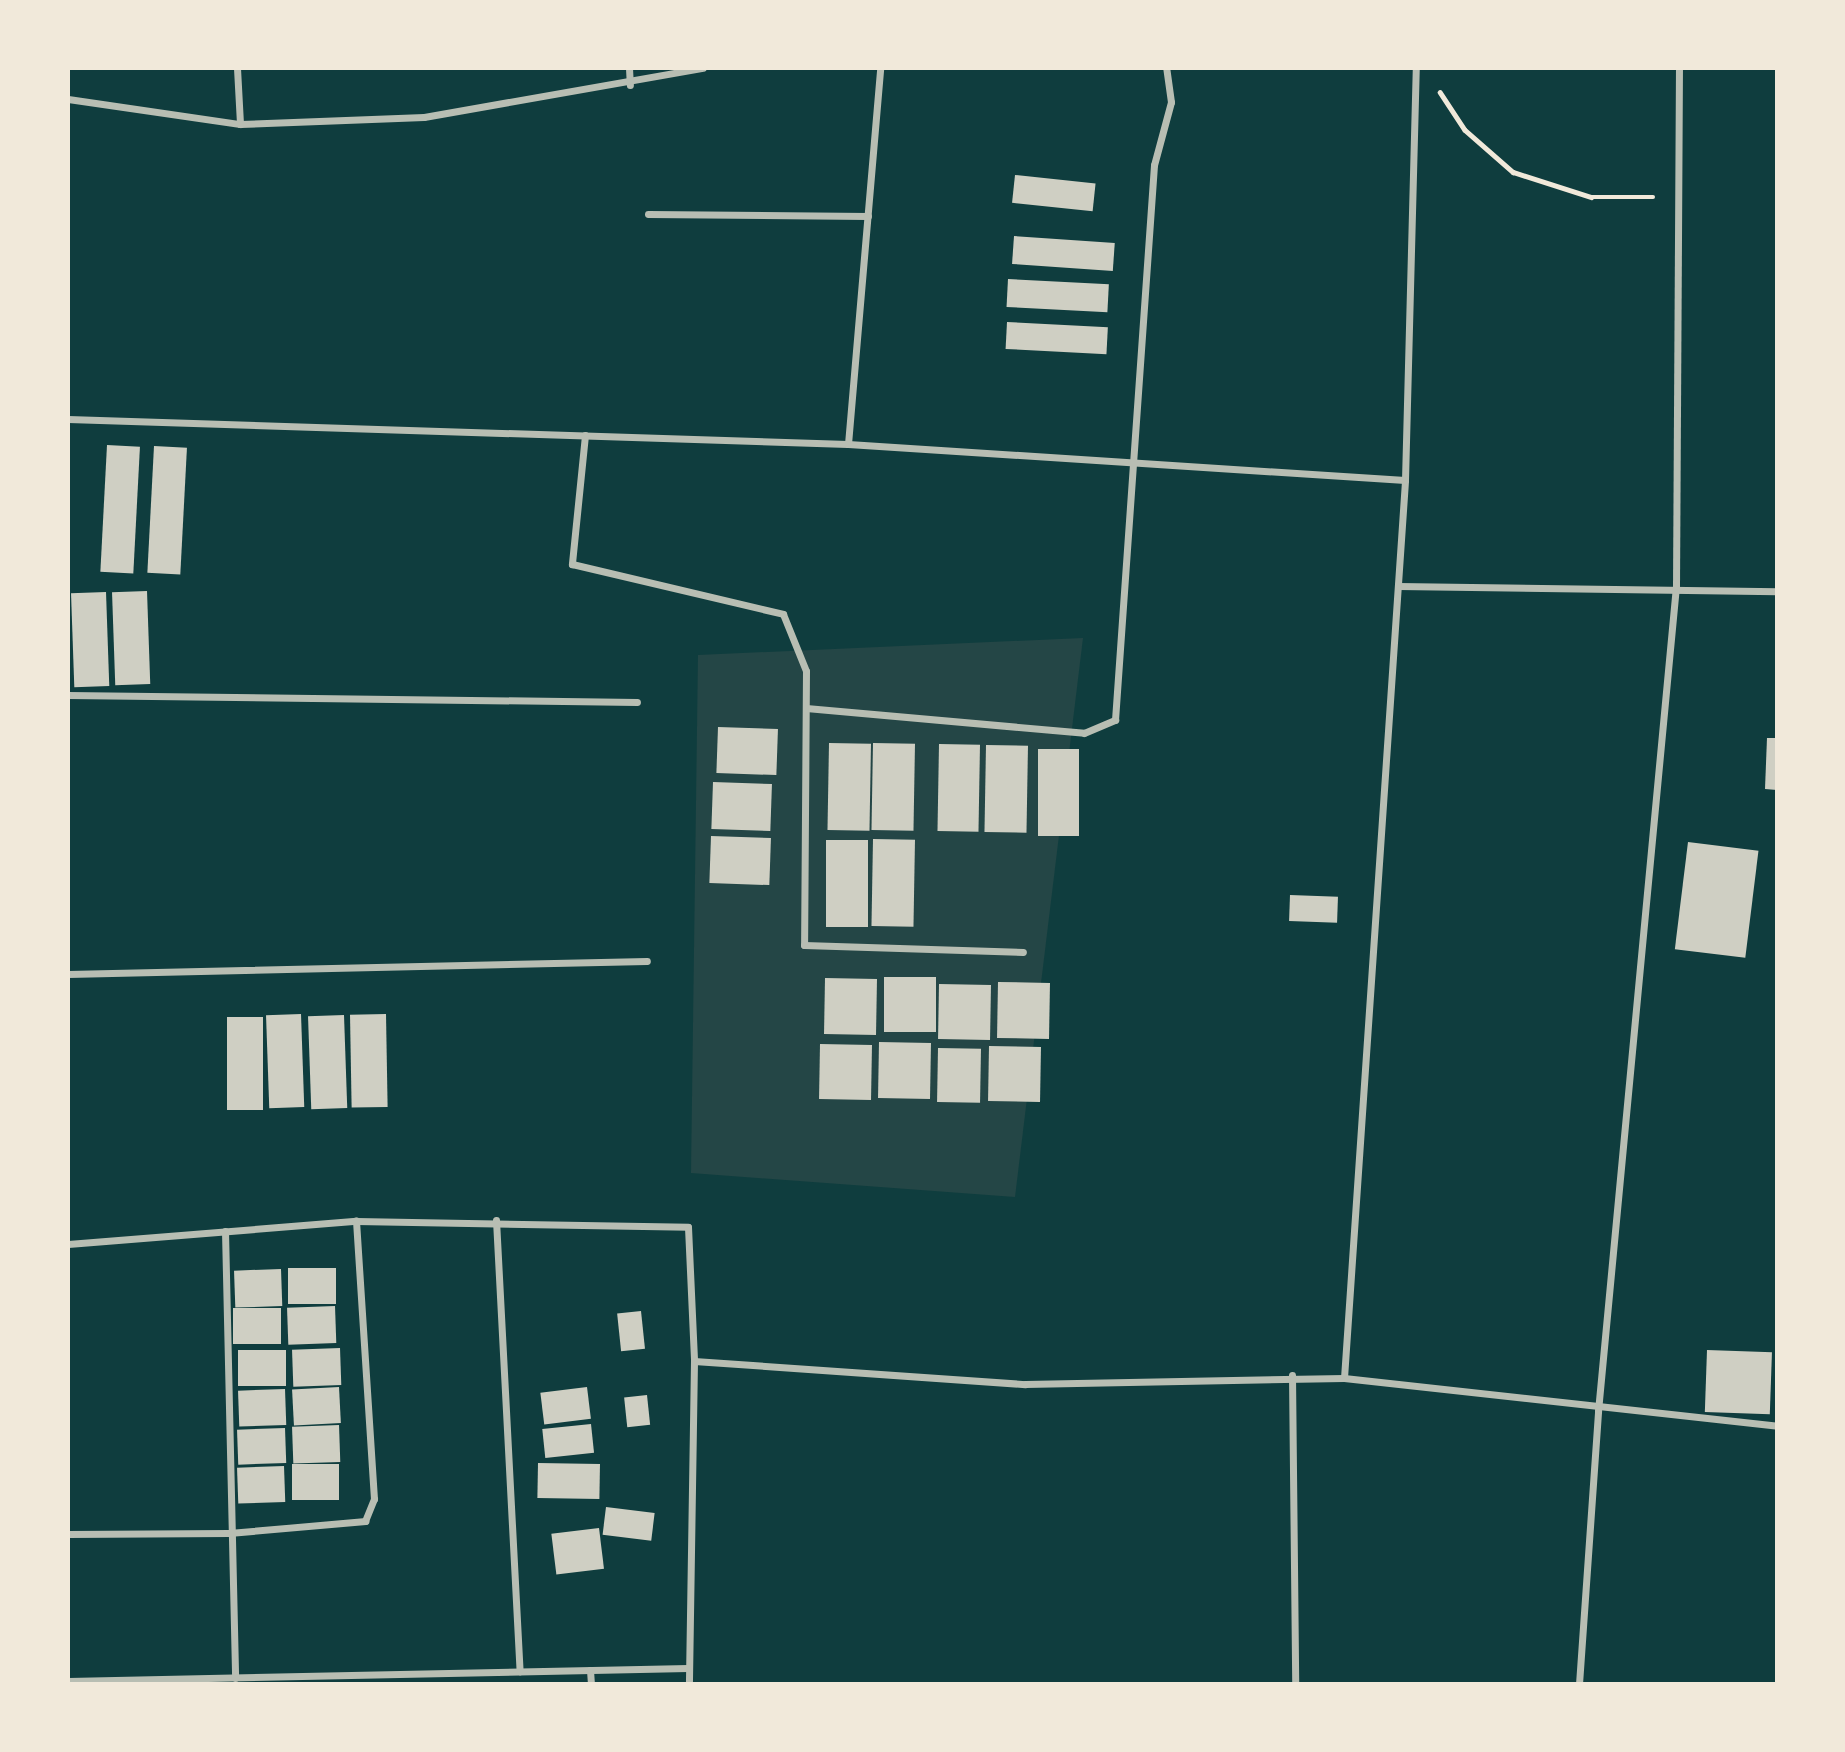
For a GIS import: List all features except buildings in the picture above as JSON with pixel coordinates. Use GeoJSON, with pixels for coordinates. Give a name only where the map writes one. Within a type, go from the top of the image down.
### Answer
{"type":"FeatureCollection","features":[{"type":"Feature","properties":{"kind":"street"},"geometry":{"type":"LineString","coordinates":[[237,68],[240,124]]}},
{"type":"Feature","properties":{"kind":"street"},"geometry":{"type":"LineString","coordinates":[[629,68],[630,85]]}},
{"type":"Feature","properties":{"kind":"street"},"geometry":{"type":"LineString","coordinates":[[68,99],[240,124],[424,117],[630,85],[703,68]]}},
{"type":"Feature","properties":{"kind":"street"},"geometry":{"type":"LineString","coordinates":[[848,443],[880,68]]}},
{"type":"Feature","properties":{"kind":"street"},"geometry":{"type":"LineString","coordinates":[[806,708],[1084,733],[1115,720],[1154,165],[1171,102],[1166,68]]}},
{"type":"Feature","properties":{"kind":"street"},"geometry":{"type":"LineString","coordinates":[[1344,1378],[1405,480],[1416,68]]}},
{"type":"Feature","properties":{"kind":"street"},"geometry":{"type":"LineString","coordinates":[[1579,1684],[1598,1411],[1676,586],[1679,68]]}},
{"type":"Feature","properties":{"kind":"street"},"geometry":{"type":"LineString","coordinates":[[648,214],[868,216]]}},
{"type":"Feature","properties":{"kind":"street"},"geometry":{"type":"LineString","coordinates":[[68,419],[848,443],[1405,480]]}},
{"type":"Feature","properties":{"kind":"street"},"geometry":{"type":"LineString","coordinates":[[584,435],[572,564],[783,614],[806,671],[804,945],[1023,952]]}},
{"type":"Feature","properties":{"kind":"street"},"geometry":{"type":"LineString","coordinates":[[1398,586],[1676,586],[1777,591]]}},
{"type":"Feature","properties":{"kind":"street"},"geometry":{"type":"LineString","coordinates":[[68,695],[636,702]]}},
{"type":"Feature","properties":{"kind":"street"},"geometry":{"type":"LineString","coordinates":[[68,974],[647,961]]}},
{"type":"Feature","properties":{"kind":"street"},"geometry":{"type":"LineString","coordinates":[[496,1220],[520,1671]]}},
{"type":"Feature","properties":{"kind":"street"},"geometry":{"type":"LineString","coordinates":[[68,1244],[356,1221],[496,1220],[688,1227],[694,1361],[689,1684]]}},
{"type":"Feature","properties":{"kind":"street"},"geometry":{"type":"LineString","coordinates":[[68,1534],[229,1533],[353,1525],[371,1511],[356,1221]]}},
{"type":"Feature","properties":{"kind":"street"},"geometry":{"type":"LineString","coordinates":[[225,1231],[229,1533],[235,1678]]}},
{"type":"Feature","properties":{"kind":"street"},"geometry":{"type":"LineString","coordinates":[[694,1361],[1024,1384],[1292,1375],[1344,1378],[1598,1411],[1777,1426]]}},
{"type":"Feature","properties":{"kind":"street"},"geometry":{"type":"LineString","coordinates":[[1292,1375],[1295,1684]]}},
{"type":"Feature","properties":{"kind":"street"},"geometry":{"type":"LineString","coordinates":[[68,1681],[688,1668]]}},
{"type":"Feature","properties":{"kind":"street"},"geometry":{"type":"LineString","coordinates":[[590,1670],[590,1684]]}},
{"type":"Feature","properties":{"kind":"street"},"geometry":{"type":"LineString","coordinates":[[459,1673],[460,1684]]}},
{"type":"Feature","properties":{"kind":"path"},"geometry":{"type":"LineString","coordinates":[[1432,79],[1465,130],[1534,182],[1591,197],[1679,195]]}},
{"type":"Feature","properties":{"kind":"shaded area"},"geometry":{"type":"Polygon","coordinates":[[[1083,638],[1015,1197],[691,1173],[698,655],[1083,638]]]}}]}
